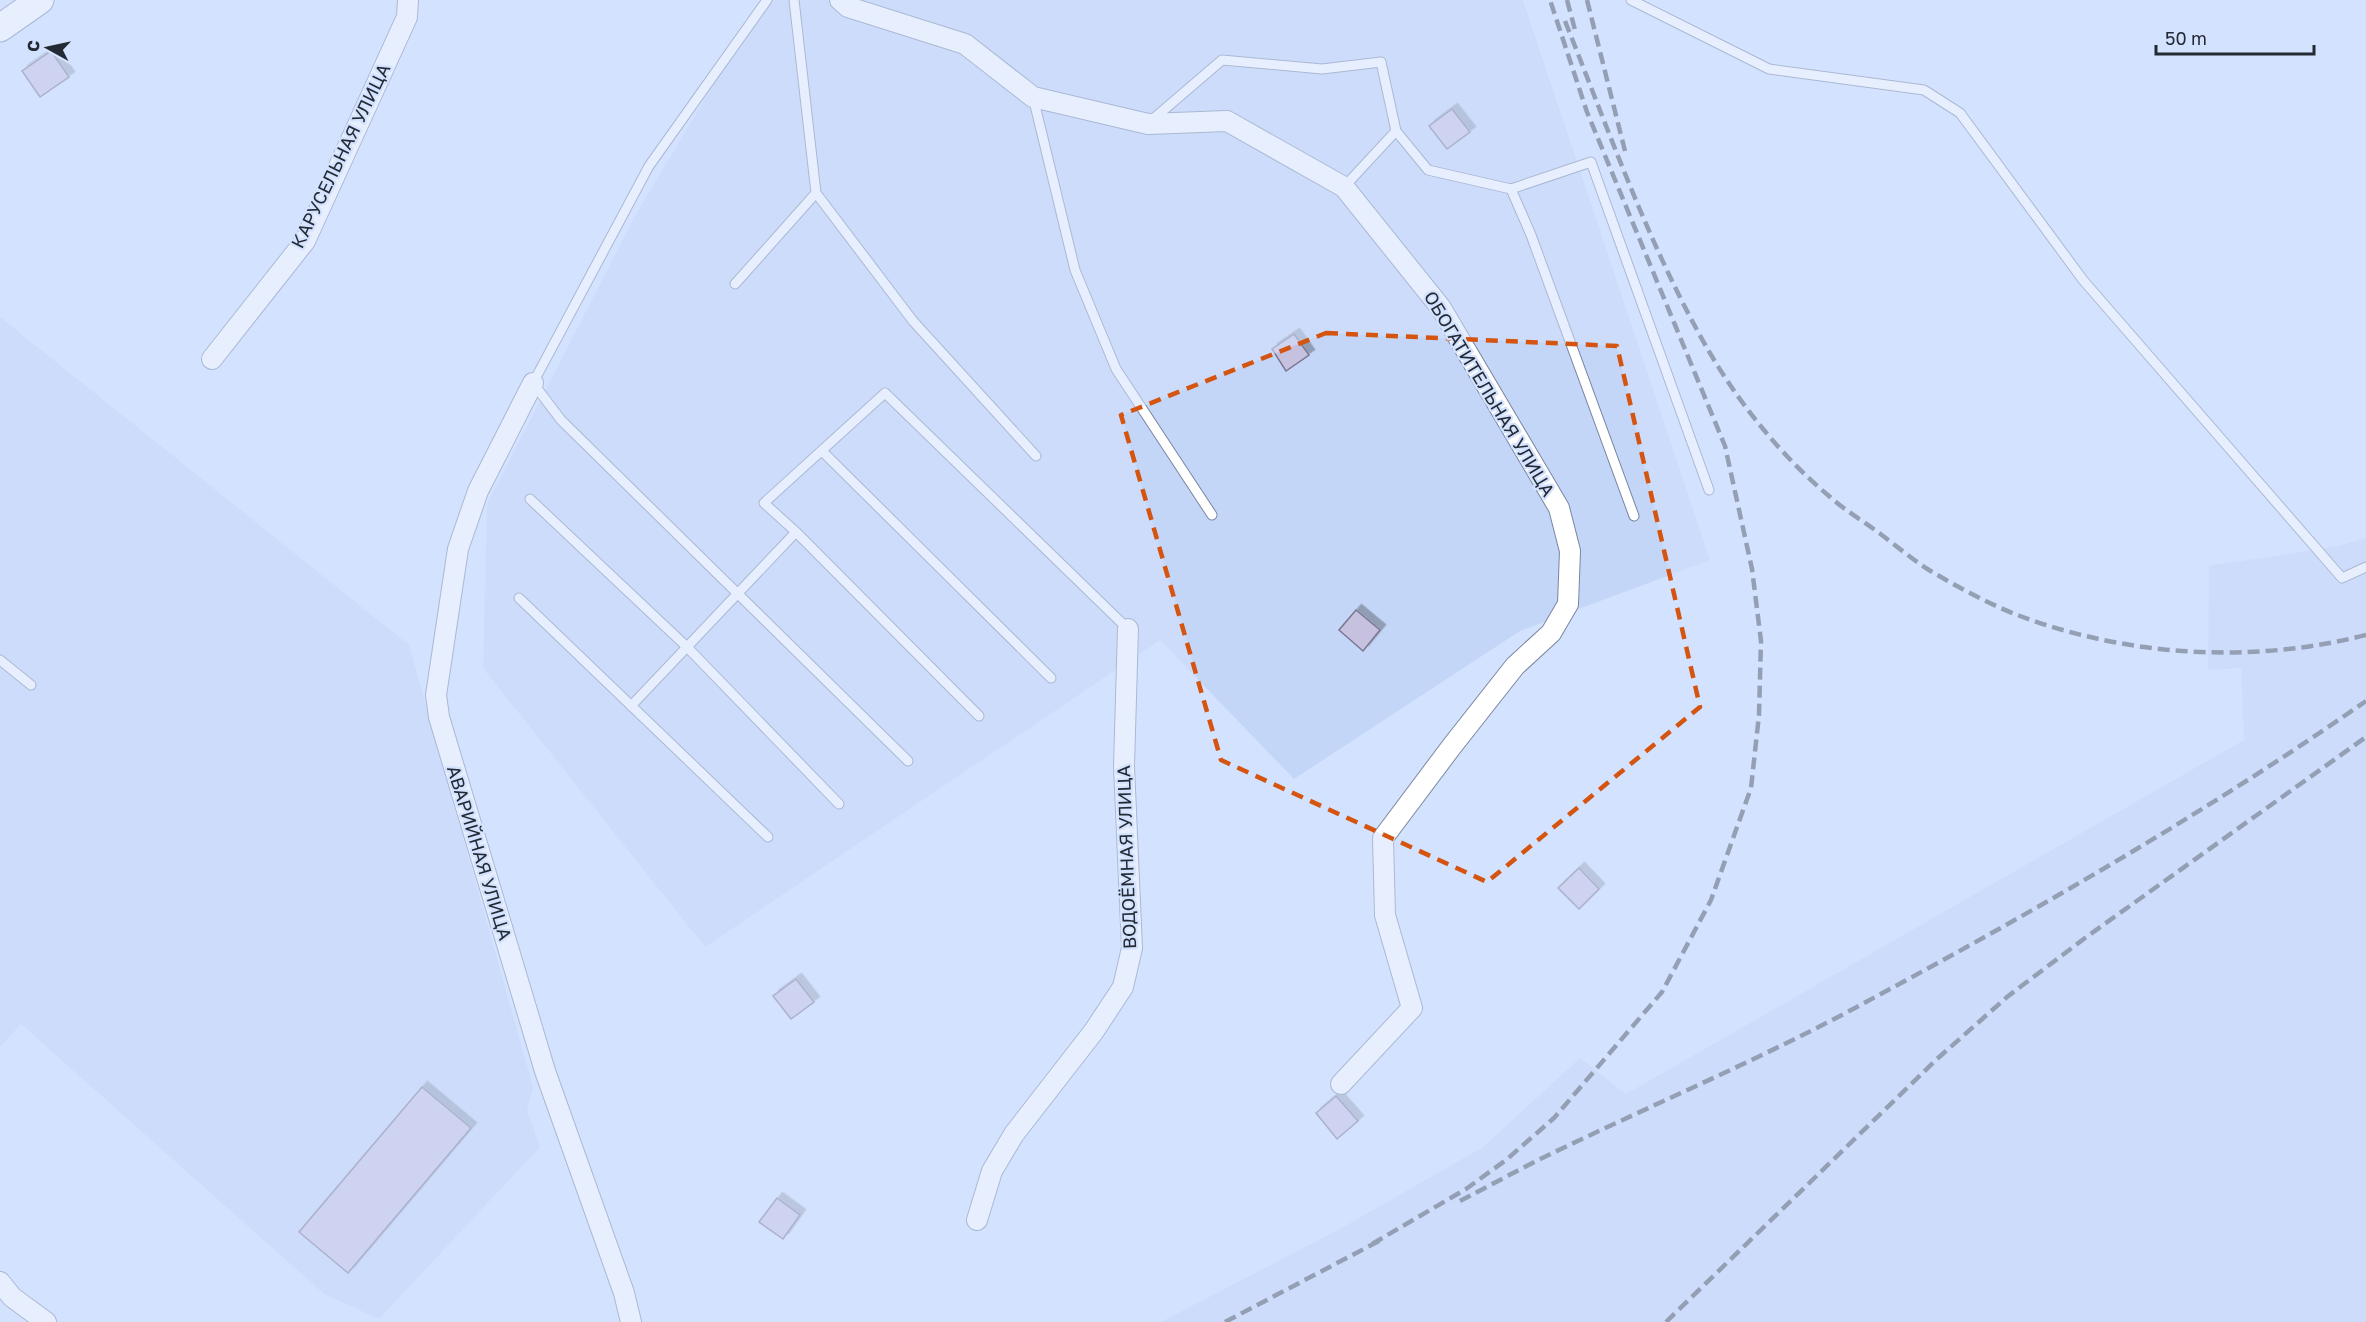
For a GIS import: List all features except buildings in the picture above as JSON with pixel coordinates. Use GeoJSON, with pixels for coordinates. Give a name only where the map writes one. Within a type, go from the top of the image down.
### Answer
{"type":"FeatureCollection","features":[{"type":"Feature","properties":{"kind":"street"},"geometry":{"type":"LineString","coordinates":[[0,28],[40,0]]}},
{"type":"Feature","properties":{"kind":"street","name":"КАРУСЕЛЬНАЯ УЛИЦА"},"geometry":{"type":"LineString","coordinates":[[212,359],[305,241],[407,17],[408,0]]}},
{"type":"Feature","properties":{"kind":"street","name":"ОБОГАТИТЕЛЬНАЯ УЛИЦА"},"geometry":{"type":"LineString","coordinates":[[840,0],[848,7],[965,44],[1033,97],[1148,124],[1227,121],[1344,187],[1440,308],[1559,508],[1570,551],[1568,604],[1551,633],[1515,666],[1383,838],[1385,915],[1412,1008],[1341,1084]]}},
{"type":"Feature","properties":{"kind":"street","name":"АВАРИЙНАЯ УЛИЦА"},"geometry":{"type":"LineString","coordinates":[[533,383],[478,491],[458,549],[436,695],[442,729],[542,1060],[624,1293],[631,1322]]}},
{"type":"Feature","properties":{"kind":"street","name":"ВОДОЁМНАЯ УЛИЦА"},"geometry":{"type":"LineString","coordinates":[[977,1220],[992,1171],[1014,1134],[1094,1031],[1123,987],[1132,948],[1125,766],[1128,629]]}},
{"type":"Feature","properties":{"kind":"street"},"geometry":{"type":"LineString","coordinates":[[0,1282],[12,1297],[46,1322]]}},
{"type":"Feature","properties":{"kind":"street"},"geometry":{"type":"LineString","coordinates":[[622,1322],[624,1293]]}},
{"type":"Feature","properties":{"kind":"lane"},"geometry":{"type":"LineString","coordinates":[[767,0],[649,166],[533,383],[561,420],[908,761]]}},
{"type":"Feature","properties":{"kind":"lane"},"geometry":{"type":"LineString","coordinates":[[794,0],[816,193],[913,321],[1036,456]]}},
{"type":"Feature","properties":{"kind":"lane"},"geometry":{"type":"LineString","coordinates":[[1631,0],[1769,69],[1924,90],[1960,113],[2083,280],[2342,578],[2366,567]]}},
{"type":"Feature","properties":{"kind":"lane"},"geometry":{"type":"LineString","coordinates":[[1148,124],[1222,60],[1322,69],[1381,62],[1396,131],[1428,170],[1511,189],[1591,162],[1709,490]]}},
{"type":"Feature","properties":{"kind":"lane"},"geometry":{"type":"LineString","coordinates":[[1033,97],[1075,270],[1116,369],[1212,515]]}},
{"type":"Feature","properties":{"kind":"lane"},"geometry":{"type":"LineString","coordinates":[[1344,187],[1396,131]]}},
{"type":"Feature","properties":{"kind":"lane"},"geometry":{"type":"LineString","coordinates":[[1511,189],[1531,235],[1634,516]]}},
{"type":"Feature","properties":{"kind":"lane"},"geometry":{"type":"LineString","coordinates":[[735,284],[816,193]]}},
{"type":"Feature","properties":{"kind":"lane"},"geometry":{"type":"LineString","coordinates":[[979,716],[796,532],[764,503],[885,393],[1128,629]]}},
{"type":"Feature","properties":{"kind":"lane"},"geometry":{"type":"LineString","coordinates":[[822,451],[1051,678]]}},
{"type":"Feature","properties":{"kind":"lane"},"geometry":{"type":"LineString","coordinates":[[530,499],[687,647],[839,804]]}},
{"type":"Feature","properties":{"kind":"lane"},"geometry":{"type":"LineString","coordinates":[[631,706],[796,532]]}},
{"type":"Feature","properties":{"kind":"lane"},"geometry":{"type":"LineString","coordinates":[[519,598],[768,837]]}},
{"type":"Feature","properties":{"kind":"lane"},"geometry":{"type":"LineString","coordinates":[[0,660],[32,685]]}},
{"type":"Feature","properties":{"kind":"highlighted area"},"geometry":{"type":"Polygon","coordinates":[[[1326,333],[1617,346],[1700,707],[1487,882],[1221,760],[1121,415],[1326,333]]]}},
{"type":"Feature","properties":{"kind":"shaded area"},"geometry":{"type":"Polygon","coordinates":[[[764,0],[1523,0],[1710,560],[1520,631],[1294,779],[1160,640],[705,947],[483,668],[487,504],[636,214],[764,0]]]}},
{"type":"Feature","properties":{"kind":"shaded area"},"geometry":{"type":"Polygon","coordinates":[[[0,317],[409,645],[533,1087],[527,1111],[540,1147],[379,1319],[324,1294],[21,1024],[0,1047],[0,317]]]}},
{"type":"Feature","properties":{"kind":"shaded area"},"geometry":{"type":"Polygon","coordinates":[[[2366,538],[2366,1322],[1161,1322],[1338,1230],[1483,1147],[1580,1058],[1626,1094],[2244,740],[2241,668],[2208,670],[2209,566],[2339,546],[2366,538]]]}},
{"type":"Feature","properties":{"kind":"railway"},"geometry":{"type":"LineString","coordinates":[[1372,1244],[1466,1189],[1506,1160],[1554,1118],[1662,992],[1711,900],[1751,788],[1759,715],[1761,641],[1752,569],[1725,446],[1587,112],[1550,0]]}},
{"type":"Feature","properties":{"kind":"railway"},"geometry":{"type":"LineString","coordinates":[[1567,0],[1575,30]]}},
{"type":"Feature","properties":{"kind":"railway"},"geometry":{"type":"LineString","coordinates":[[1587,0],[1625,151]]}},
{"type":"Feature","properties":{"kind":"railway"},"geometry":{"type":"LineString","coordinates":[[1565,21],[1648,228],[1707,348],[1732,388],[1777,446],[1840,505],[1922,565],[1954,584],[2018,615],[2072,632],[2113,642],[2197,652],[2282,650],[2366,635]]}},
{"type":"Feature","properties":{"kind":"railway"},"geometry":{"type":"LineString","coordinates":[[1460,1201],[1548,1155],[1791,1041],[1930,967],[2057,896],[2183,821],[2366,701]]}},
{"type":"Feature","properties":{"kind":"railway"},"geometry":{"type":"LineString","coordinates":[[1666,1322],[1937,1059],[2007,997],[2085,938],[2366,737]]}},
{"type":"Feature","properties":{"kind":"railway"},"geometry":{"type":"LineString","coordinates":[[1225,1322],[1379,1241]]}}]}
